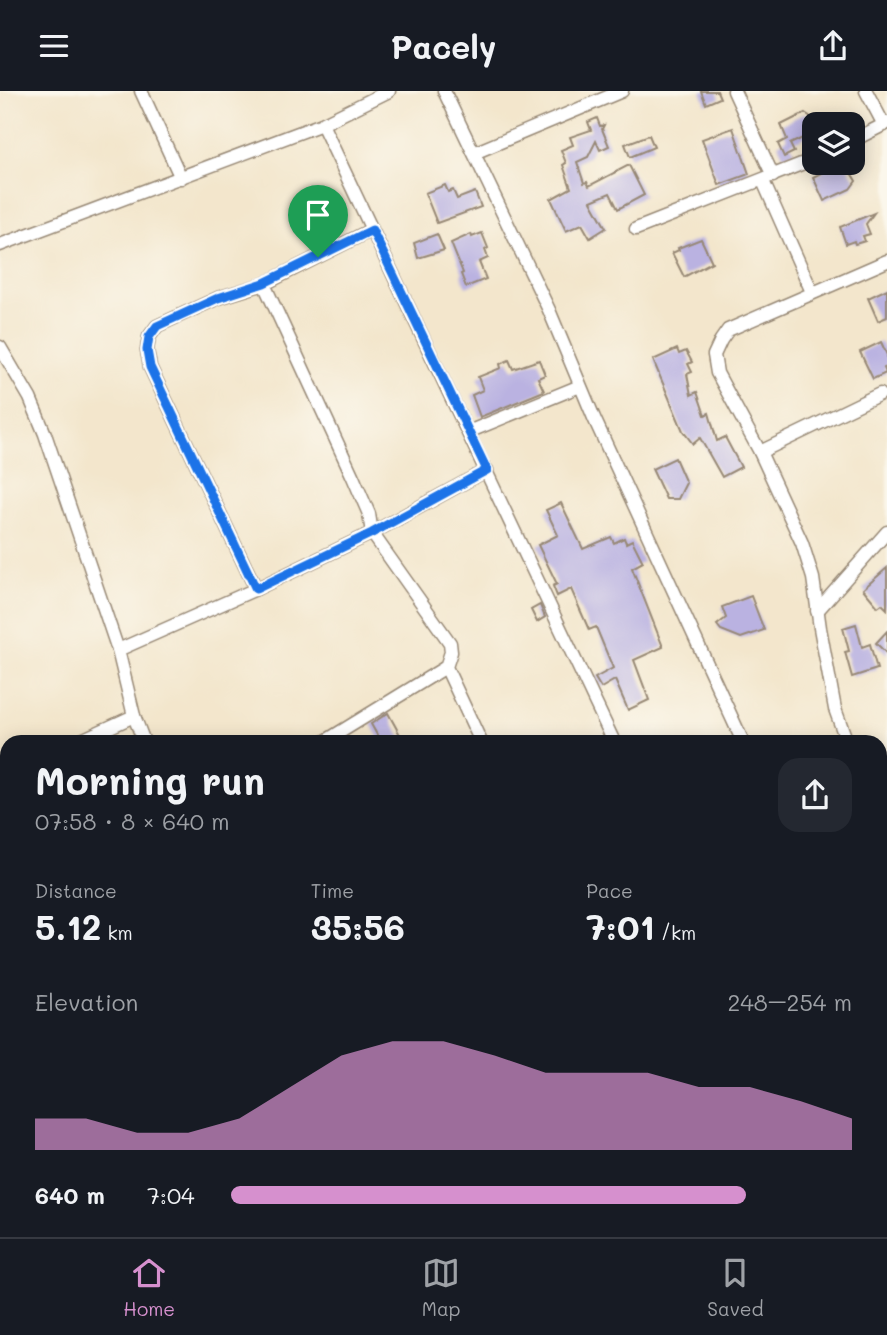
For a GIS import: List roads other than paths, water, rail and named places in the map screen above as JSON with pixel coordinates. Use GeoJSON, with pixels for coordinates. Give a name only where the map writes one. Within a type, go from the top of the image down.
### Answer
{"type":"FeatureCollection","features":[{"type":"Feature","properties":{"kind":"street"},"geometry":{"type":"LineString","coordinates":[[141,91],[181,178]]}},
{"type":"Feature","properties":{"kind":"street"},"geometry":{"type":"LineString","coordinates":[[0,245],[322,124],[389,91]]}},
{"type":"Feature","properties":{"kind":"street"},"geometry":{"type":"LineString","coordinates":[[444,91],[549,310],[580,386],[740,735]]}},
{"type":"Feature","properties":{"kind":"street"},"geometry":{"type":"LineString","coordinates":[[474,153],[622,91]]}},
{"type":"Feature","properties":{"kind":"street"},"geometry":{"type":"LineString","coordinates":[[734,91],[812,292]]}},
{"type":"Feature","properties":{"kind":"street"},"geometry":{"type":"LineString","coordinates":[[865,134],[886,124],[866,91]]}},
{"type":"Feature","properties":{"kind":"street"},"geometry":{"type":"LineString","coordinates":[[322,124],[611,735]]}},
{"type":"Feature","properties":{"kind":"street"},"geometry":{"type":"LineString","coordinates":[[636,229],[802,164]]}},
{"type":"Feature","properties":{"kind":"street"},"geometry":{"type":"LineString","coordinates":[[256,589],[150,367],[147,350],[149,337],[157,326],[218,298],[264,283],[372,230]]}},
{"type":"Feature","properties":{"kind":"street"},"geometry":{"type":"LineString","coordinates":[[844,735],[835,709],[813,579],[802,543],[760,452],[717,373],[715,355],[728,330],[887,261]]}},
{"type":"Feature","properties":{"kind":"street"},"geometry":{"type":"LineString","coordinates":[[264,283],[354,477],[369,514],[372,533],[450,643],[452,652],[446,667],[334,735]]}},
{"type":"Feature","properties":{"kind":"street"},"geometry":{"type":"LineString","coordinates":[[0,347],[30,398],[45,433],[118,650],[141,735]]}},
{"type":"Feature","properties":{"kind":"street"},"geometry":{"type":"LineString","coordinates":[[468,432],[580,386]]}},
{"type":"Feature","properties":{"kind":"street"},"geometry":{"type":"LineString","coordinates":[[760,452],[880,394]]}},
{"type":"Feature","properties":{"kind":"street"},"geometry":{"type":"LineString","coordinates":[[118,650],[256,589],[372,533],[487,470]]}},
{"type":"Feature","properties":{"kind":"street"},"geometry":{"type":"LineString","coordinates":[[817,611],[887,532]]}},
{"type":"Feature","properties":{"kind":"street"},"geometry":{"type":"LineString","coordinates":[[446,667],[478,735]]}},
{"type":"Feature","properties":{"kind":"street"},"geometry":{"type":"LineString","coordinates":[[92,735],[134,716]]}},
{"type":"Feature","properties":{"kind":"street"},"geometry":{"type":"LineString","coordinates":[[341,730],[344,735]]}}]}
